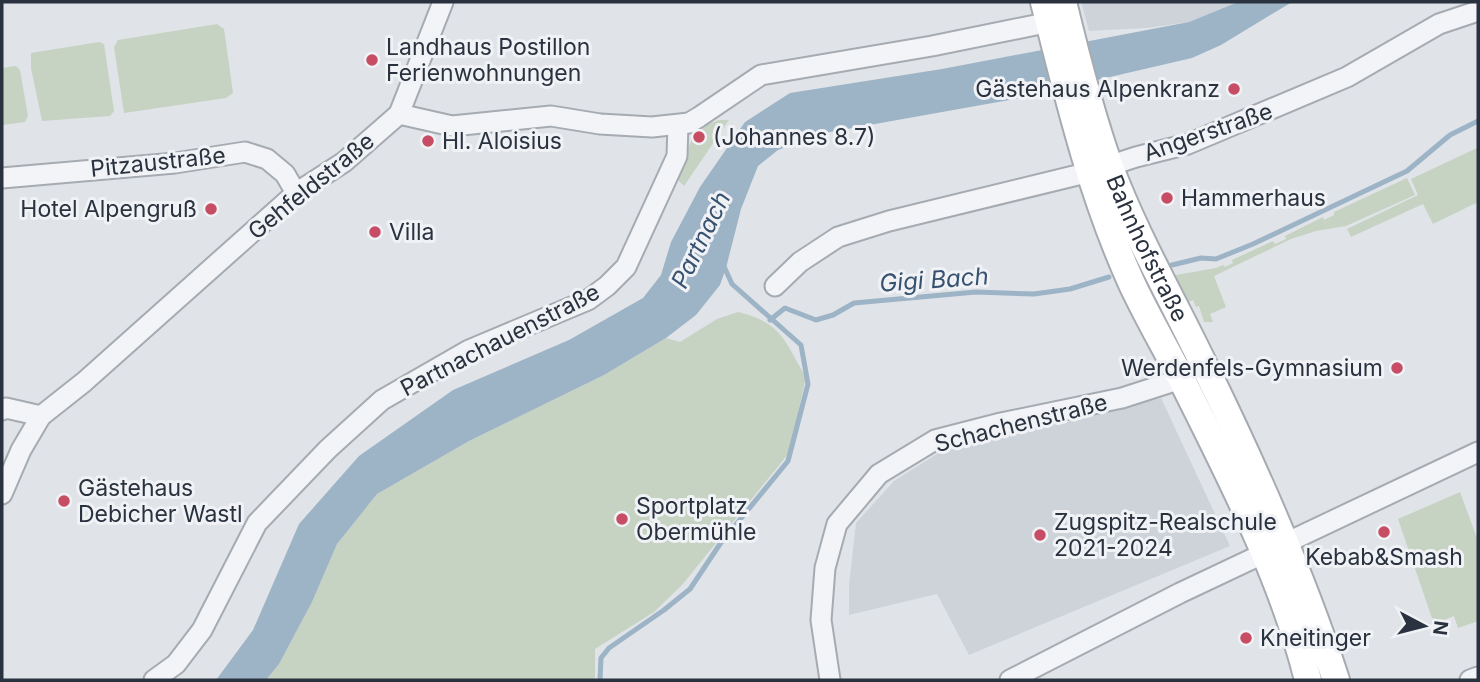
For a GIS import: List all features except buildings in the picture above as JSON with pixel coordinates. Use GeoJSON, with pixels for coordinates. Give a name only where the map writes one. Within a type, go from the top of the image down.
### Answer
{"type":"FeatureCollection","features":[{"type":"Feature","properties":{"kind":"main road","name":"Bahnhofstraße"},"geometry":{"type":"LineString","coordinates":[[1058,22],[1132,285],[1181,379],[1276,548],[1308,680]]}},
{"type":"Feature","properties":{"kind":"main road","name":"Bahnhofstraße"},"geometry":{"type":"LineString","coordinates":[[1100,169],[1160,277],[1228,415],[1276,548],[1336,680]]}},
{"type":"Feature","properties":{"kind":"street"},"geometry":{"type":"LineString","coordinates":[[443,2],[399,114],[452,126],[551,116],[600,124],[652,127],[678,125],[699,117],[761,75],[1058,22]]}},
{"type":"Feature","properties":{"kind":"street","name":"Angerstraße"},"geometry":{"type":"LineString","coordinates":[[775,286],[800,261],[838,237],[1188,144],[1347,77],[1439,24],[1478,11]]}},
{"type":"Feature","properties":{"kind":"street","name":"Gehfeldstraße"},"geometry":{"type":"LineString","coordinates":[[41,416],[84,382],[296,193],[344,162],[399,114]]}},
{"type":"Feature","properties":{"kind":"street","name":"Partnachauenstraße"},"geometry":{"type":"LineString","coordinates":[[154,680],[176,664],[202,630],[257,523],[328,449],[382,400],[469,350],[588,300],[626,267],[677,156],[678,125]]}},
{"type":"Feature","properties":{"kind":"street","name":"Pitzaustraße"},"geometry":{"type":"LineString","coordinates":[[2,178],[175,163],[245,152],[267,159],[285,174],[296,193]]}},
{"type":"Feature","properties":{"kind":"street","name":"Schachenstraße"},"geometry":{"type":"LineString","coordinates":[[830,680],[821,620],[825,568],[837,524],[879,474],[935,440],[1001,423],[1122,398],[1181,379]]}},
{"type":"Feature","properties":{"kind":"street"},"geometry":{"type":"LineString","coordinates":[[2,410],[6,408],[41,416],[21,450],[2,494]]}},
{"type":"Feature","properties":{"kind":"street"},"geometry":{"type":"LineString","coordinates":[[1010,680],[1180,593],[1478,452]]}},
{"type":"Feature","properties":{"kind":"street"},"geometry":{"type":"LineString","coordinates":[[1470,680],[1478,677]]}},
{"type":"Feature","properties":{"kind":"shaded area"},"geometry":{"type":"Polygon","coordinates":[[[1081,2],[1238,2],[1189,22],[1147,28],[1089,31],[1081,2]]]}},
{"type":"Feature","properties":{"kind":"shaded area","name":"Zugspitz-Realschule 2021-2024"},"geometry":{"type":"Polygon","coordinates":[[[1161,398],[1230,546],[969,655],[937,594],[849,615],[849,585],[856,523],[894,481],[940,452],[1161,398]]]}},
{"type":"Feature","properties":{"kind":"green space"},"geometry":{"type":"Polygon","coordinates":[[[217,24],[224,29],[233,93],[226,98],[124,113],[114,47],[118,40],[217,24]]]}},
{"type":"Feature","properties":{"kind":"green space"},"geometry":{"type":"Polygon","coordinates":[[[99,42],[104,44],[114,111],[110,116],[42,121],[31,68],[31,53],[99,42]]]}},
{"type":"Feature","properties":{"kind":"green space"},"geometry":{"type":"Polygon","coordinates":[[[16,66],[20,70],[28,116],[25,122],[2,125],[2,68],[16,66]]]}},
{"type":"Feature","properties":{"kind":"green space"},"geometry":{"type":"Polygon","coordinates":[[[719,120],[729,120],[684,186],[678,180],[692,138],[698,128],[719,120]]]}},
{"type":"Feature","properties":{"kind":"green space"},"geometry":{"type":"Polygon","coordinates":[[[1477,148],[1478,202],[1433,224],[1423,204],[1351,237],[1347,229],[1418,195],[1411,179],[1477,148]]]}},
{"type":"Feature","properties":{"kind":"green space"},"geometry":{"type":"Polygon","coordinates":[[[1407,178],[1415,195],[1346,226],[1291,239],[1214,276],[1226,307],[1210,314],[1213,322],[1204,322],[1199,306],[1196,307],[1193,300],[1184,304],[1176,275],[1223,265],[1225,267],[1233,263],[1232,260],[1273,241],[1275,244],[1286,239],[1285,236],[1323,217],[1324,220],[1334,215],[1334,212],[1407,178]]]}},
{"type":"Feature","properties":{"kind":"green space"},"geometry":{"type":"Polygon","coordinates":[[[738,312],[765,322],[781,335],[806,377],[789,453],[682,585],[654,612],[595,649],[595,680],[266,680],[279,664],[312,602],[337,544],[377,494],[469,441],[604,375],[666,338],[680,342],[717,319],[738,312]]]}},
{"type":"Feature","properties":{"kind":"green space"},"geometry":{"type":"Polygon","coordinates":[[[1460,492],[1478,541],[1478,621],[1458,628],[1454,616],[1434,624],[1398,519],[1460,492]]]}},
{"type":"Feature","properties":{"kind":"water","name":"Partnach"},"geometry":{"type":"Polygon","coordinates":[[[1238,2],[1292,2],[1221,45],[1192,58],[1015,99],[819,134],[778,150],[758,166],[741,209],[720,285],[696,315],[666,338],[604,375],[469,441],[377,494],[337,544],[312,602],[279,664],[266,680],[216,680],[253,630],[299,524],[359,456],[453,390],[569,340],[643,298],[661,275],[671,242],[700,187],[745,122],[790,93],[942,69],[1189,22],[1238,2]]]}},
{"type":"Feature","properties":{"kind":"waterway","name":"Gigi Bach"},"geometry":{"type":"LineString","coordinates":[[1172,265],[1201,258],[1216,259],[1253,244],[1407,171],[1450,135],[1478,121]]}},
{"type":"Feature","properties":{"kind":"waterway"},"geometry":{"type":"LineString","coordinates":[[600,680],[601,658],[609,648],[690,589],[720,544],[788,461],[808,384],[801,345],[732,284],[722,262]]}},
{"type":"Feature","properties":{"kind":"waterway","name":"Gigi Bach"},"geometry":{"type":"LineString","coordinates":[[770,320],[785,308],[816,320],[833,315],[854,303],[976,292],[1034,294],[1070,289],[1109,277]]}},
{"type":"Feature","properties":{"kind":"place","name":"Landhaus Postillon Ferienwohnungen"},"geometry":{"type":"Point","coordinates":[372,60]}},
{"type":"Feature","properties":{"kind":"place","name":"Gästehaus Alpenkranz"},"geometry":{"type":"Point","coordinates":[1234,89]}},
{"type":"Feature","properties":{"kind":"place","name":"(Johannes 8.7)"},"geometry":{"type":"Point","coordinates":[699,137]}},
{"type":"Feature","properties":{"kind":"place","name":"Hl. Aloisius"},"geometry":{"type":"Point","coordinates":[428,141]}},
{"type":"Feature","properties":{"kind":"place","name":"Hammerhaus"},"geometry":{"type":"Point","coordinates":[1167,198]}},
{"type":"Feature","properties":{"kind":"place","name":"Hotel Alpengruß"},"geometry":{"type":"Point","coordinates":[211,209]}},
{"type":"Feature","properties":{"kind":"place","name":"Villa"},"geometry":{"type":"Point","coordinates":[375,232]}},
{"type":"Feature","properties":{"kind":"place","name":"Werdenfels-Gymnasium"},"geometry":{"type":"Point","coordinates":[1397,368]}},
{"type":"Feature","properties":{"kind":"place","name":"Gästehaus Debicher Wastl"},"geometry":{"type":"Point","coordinates":[64,501]}},
{"type":"Feature","properties":{"kind":"place","name":"Sportplatz Obermühle"},"geometry":{"type":"Point","coordinates":[622,519]}},
{"type":"Feature","properties":{"kind":"place","name":"Kebab&Smash"},"geometry":{"type":"Point","coordinates":[1384,532]}},
{"type":"Feature","properties":{"kind":"place","name":"Zugspitz-Realschule 2021-2024"},"geometry":{"type":"Point","coordinates":[1040,535]}},
{"type":"Feature","properties":{"kind":"place","name":"Kneitinger"},"geometry":{"type":"Point","coordinates":[1246,638]}}]}
